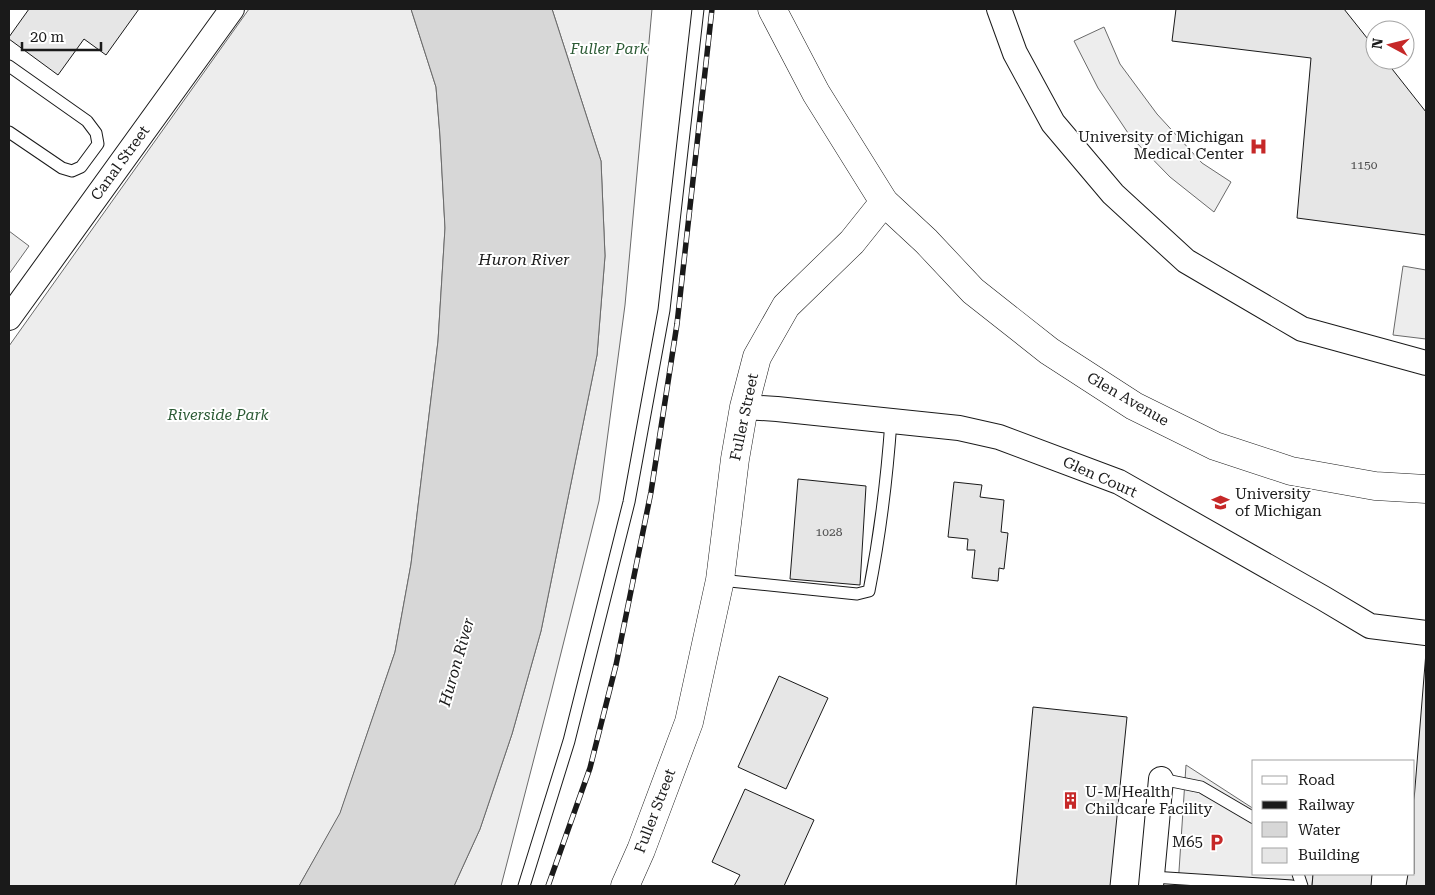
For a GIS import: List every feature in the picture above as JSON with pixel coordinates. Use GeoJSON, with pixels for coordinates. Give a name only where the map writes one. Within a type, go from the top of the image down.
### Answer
{"type":"FeatureCollection","features":[{"type":"Feature","properties":{"kind":"main road"},"geometry":{"type":"LineString","coordinates":[[774,12],[816,93],[884,202]]}},
{"type":"Feature","properties":{"kind":"main road","name":"Fuller Street"},"geometry":{"type":"LineString","coordinates":[[625,886],[641,850],[689,722],[720,580],[734,459],[744,407],[757,357],[786,306],[852,242],[884,202]]}},
{"type":"Feature","properties":{"kind":"main road","name":"Glen Avenue"},"geometry":{"type":"LineString","coordinates":[[884,202],[926,241],[973,290],[1050,351],[1134,406],[1215,446],[1291,471],[1375,486],[1426,489]]}},
{"type":"Feature","properties":{"kind":"street","name":"Canal Street"},"geometry":{"type":"LineString","coordinates":[[9,318],[232,9]]}},
{"type":"Feature","properties":{"kind":"street"},"geometry":{"type":"LineString","coordinates":[[999,9],[1015,53],[1052,123],[1113,194],[1186,261],[1302,329],[1426,362]]}},
{"type":"Feature","properties":{"kind":"street","name":"Glen Court"},"geometry":{"type":"LineString","coordinates":[[744,407],[959,428],[1000,437],[1119,482],[1370,626],[1426,633]]}},
{"type":"Feature","properties":{"kind":"street"},"geometry":{"type":"LineString","coordinates":[[1152,882],[1161,779]]}},
{"type":"Feature","properties":{"kind":"lane"},"geometry":{"type":"LineString","coordinates":[[524,886],[569,741],[629,502],[664,310],[698,9]]}},
{"type":"Feature","properties":{"kind":"lane"},"geometry":{"type":"LineString","coordinates":[[9,66],[87,121],[96,133],[98,144],[81,167],[72,171],[62,168],[9,132]]}},
{"type":"Feature","properties":{"kind":"lane"},"geometry":{"type":"LineString","coordinates":[[720,580],[857,594],[869,591],[877,550],[888,460],[890,420]]}},
{"type":"Feature","properties":{"kind":"lane"},"geometry":{"type":"LineString","coordinates":[[1161,779],[1201,787],[1252,817]]}},
{"type":"Feature","properties":{"kind":"lane"},"geometry":{"type":"LineString","coordinates":[[1152,882],[1292,886]]}},
{"type":"Feature","properties":{"kind":"shaded area","name":"Riverside Park"},"geometry":{"type":"Polygon","coordinates":[[[249,9],[411,9],[436,87],[445,228],[438,341],[411,564],[395,652],[340,814],[299,886],[9,886],[9,346],[249,9]]]}},
{"type":"Feature","properties":{"kind":"shaded area","name":"Fuller Park"},"geometry":{"type":"Polygon","coordinates":[[[552,9],[652,9],[625,305],[599,501],[501,886],[454,886],[480,829],[512,734],[541,631],[597,355],[605,256],[601,161],[552,9]]]}},
{"type":"Feature","properties":{"kind":"shaded area"},"geometry":{"type":"Polygon","coordinates":[[[1104,27],[1120,64],[1157,114],[1202,163],[1231,182],[1214,212],[1170,177],[1130,136],[1098,88],[1074,41],[1104,27]]]}},
{"type":"Feature","properties":{"kind":"shaded area"},"geometry":{"type":"Polygon","coordinates":[[[9,231],[29,246],[9,274],[9,231]]]}},
{"type":"Feature","properties":{"kind":"shaded area"},"geometry":{"type":"Polygon","coordinates":[[[1403,266],[1426,270],[1426,339],[1393,335],[1403,266]]]}},
{"type":"Feature","properties":{"kind":"shaded area","name":"M65"},"geometry":{"type":"Polygon","coordinates":[[[1186,765],[1252,808],[1252,875],[1313,875],[1312,886],[1178,886],[1186,765]]]}},
{"type":"Feature","properties":{"kind":"water","name":"Huron River"},"geometry":{"type":"Polygon","coordinates":[[[411,9],[552,9],[601,161],[605,256],[597,355],[541,631],[512,734],[480,829],[454,886],[299,886],[340,813],[395,652],[411,564],[438,341],[445,228],[436,87],[411,9]]]}},
{"type":"Feature","properties":{"kind":"building"},"geometry":{"type":"Polygon","coordinates":[[[29,9],[139,9],[106,55],[84,39],[58,75],[9,39],[29,9]]]}},
{"type":"Feature","properties":{"kind":"building"},"geometry":{"type":"Polygon","coordinates":[[[1176,9],[1344,9],[1365,35],[1365,70],[1393,70],[1426,112],[1426,235],[1297,218],[1311,58],[1172,41],[1176,9]]]}},
{"type":"Feature","properties":{"kind":"building"},"geometry":{"type":"Polygon","coordinates":[[[798,479],[866,486],[860,585],[790,579],[798,479]]]}},
{"type":"Feature","properties":{"kind":"building"},"geometry":{"type":"Polygon","coordinates":[[[954,482],[982,485],[980,497],[1004,500],[1001,532],[1008,533],[1004,569],[999,568],[998,581],[972,578],[975,550],[967,550],[968,539],[948,537],[954,482]]]}},
{"type":"Feature","properties":{"kind":"building"},"geometry":{"type":"Polygon","coordinates":[[[1426,652],[1426,886],[1406,886],[1408,875],[1415,875],[1415,788],[1426,652]]]}},
{"type":"Feature","properties":{"kind":"building"},"geometry":{"type":"Polygon","coordinates":[[[779,676],[828,698],[786,789],[738,767],[779,676]]]}},
{"type":"Feature","properties":{"kind":"building","name":"U-M Health Childcare Facility"},"geometry":{"type":"Polygon","coordinates":[[[1033,707],[1127,717],[1110,886],[1016,886],[1033,707]]]}},
{"type":"Feature","properties":{"kind":"building"},"geometry":{"type":"Polygon","coordinates":[[[745,789],[814,820],[784,886],[734,886],[740,875],[712,862],[745,789]]]}},
{"type":"Feature","properties":{"kind":"building"},"geometry":{"type":"Polygon","coordinates":[[[1313,875],[1372,875],[1371,886],[1312,886],[1313,875]]]}},
{"type":"Feature","properties":{"kind":"railway"},"geometry":{"type":"LineString","coordinates":[[548,886],[590,768],[616,665],[651,492],[677,324],[712,9]]}},
{"type":"Feature","properties":{"kind":"place","name":"University of Michigan Medical Center"},"geometry":{"type":"Point","coordinates":[1258,146]}},
{"type":"Feature","properties":{"kind":"place","name":"University of Michigan"},"geometry":{"type":"Point","coordinates":[1221,503]}},
{"type":"Feature","properties":{"kind":"place","name":"U-M Health Childcare Facility"},"geometry":{"type":"Point","coordinates":[1071,801]}},
{"type":"Feature","properties":{"kind":"place","name":"M65"},"geometry":{"type":"Point","coordinates":[1217,842]}}]}
